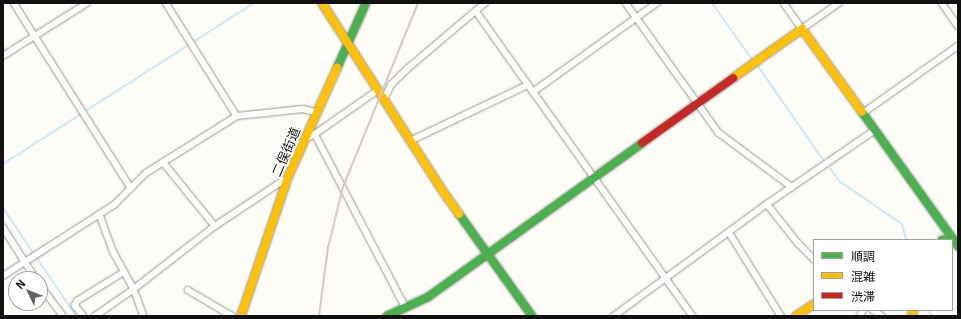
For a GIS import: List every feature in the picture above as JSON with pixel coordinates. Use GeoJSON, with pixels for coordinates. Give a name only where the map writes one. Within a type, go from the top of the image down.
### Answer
{"type":"FeatureCollection","features":[{"type":"Feature","properties":{"kind":"street"},"geometry":{"type":"LineString","coordinates":[[14,3],[87,116],[131,188]]}},
{"type":"Feature","properties":{"kind":"street"},"geometry":{"type":"LineString","coordinates":[[3,56],[87,3]]}},
{"type":"Feature","properties":{"kind":"street"},"geometry":{"type":"LineString","coordinates":[[166,3],[236,116]]}},
{"type":"Feature","properties":{"kind":"street"},"geometry":{"type":"LineString","coordinates":[[322,3],[440,188],[532,316]]}},
{"type":"Feature","properties":{"kind":"street","name":"二俣街道"},"geometry":{"type":"LineString","coordinates":[[241,316],[288,177],[366,3]]}},
{"type":"Feature","properties":{"kind":"street"},"geometry":{"type":"LineString","coordinates":[[384,99],[391,85],[407,69],[485,3]]}},
{"type":"Feature","properties":{"kind":"street"},"geometry":{"type":"LineString","coordinates":[[626,3],[698,104],[726,139],[792,187]]}},
{"type":"Feature","properties":{"kind":"street"},"geometry":{"type":"LineString","coordinates":[[533,92],[657,3]]}},
{"type":"Feature","properties":{"kind":"street"},"geometry":{"type":"LineString","coordinates":[[784,3],[953,239]]}},
{"type":"Feature","properties":{"kind":"street"},"geometry":{"type":"LineString","coordinates":[[387,316],[428,297],[839,3]]}},
{"type":"Feature","properties":{"kind":"street"},"geometry":{"type":"LineString","coordinates":[[942,3],[958,26]]}},
{"type":"Feature","properties":{"kind":"street"},"geometry":{"type":"LineString","coordinates":[[476,11],[693,316]]}},
{"type":"Feature","properties":{"kind":"street"},"geometry":{"type":"LineString","coordinates":[[863,113],[958,46]]}},
{"type":"Feature","properties":{"kind":"street"},"geometry":{"type":"LineString","coordinates":[[410,141],[528,85]]}},
{"type":"Feature","properties":{"kind":"street"},"geometry":{"type":"LineString","coordinates":[[305,139],[315,134],[378,90]]}},
{"type":"Feature","properties":{"kind":"street"},"geometry":{"type":"LineString","coordinates":[[3,276],[114,206],[146,173],[236,116],[303,109],[316,112]]}},
{"type":"Feature","properties":{"kind":"street"},"geometry":{"type":"LineString","coordinates":[[614,316],[666,276],[767,204],[875,130]]}},
{"type":"Feature","properties":{"kind":"street"},"geometry":{"type":"LineString","coordinates":[[315,134],[406,308]]}},
{"type":"Feature","properties":{"kind":"street"},"geometry":{"type":"LineString","coordinates":[[163,162],[216,226]]}},
{"type":"Feature","properties":{"kind":"street"},"geometry":{"type":"LineString","coordinates":[[96,316],[216,226],[288,177]]}},
{"type":"Feature","properties":{"kind":"street"},"geometry":{"type":"LineString","coordinates":[[767,204],[798,243],[813,258]]}},
{"type":"Feature","properties":{"kind":"street"},"geometry":{"type":"LineString","coordinates":[[100,215],[113,251],[134,289],[144,316]]}},
{"type":"Feature","properties":{"kind":"street"},"geometry":{"type":"LineString","coordinates":[[3,226],[31,271]]}},
{"type":"Feature","properties":{"kind":"street"},"geometry":{"type":"LineString","coordinates":[[729,232],[782,316]]}},
{"type":"Feature","properties":{"kind":"street"},"geometry":{"type":"LineString","coordinates":[[83,316],[75,306],[77,302],[124,272]]}},
{"type":"Feature","properties":{"kind":"street"},"geometry":{"type":"LineString","coordinates":[[188,290],[232,316]]}},
{"type":"Feature","properties":{"kind":"street"},"geometry":{"type":"LineString","coordinates":[[48,296],[63,316]]}},
{"type":"Feature","properties":{"kind":"street"},"geometry":{"type":"LineString","coordinates":[[796,316],[813,305]]}},
{"type":"Feature","properties":{"kind":"waterway"},"geometry":{"type":"LineString","coordinates":[[3,164],[254,3]]}},
{"type":"Feature","properties":{"kind":"waterway"},"geometry":{"type":"LineString","coordinates":[[712,3],[753,61]]}},
{"type":"Feature","properties":{"kind":"waterway"},"geometry":{"type":"LineString","coordinates":[[757,65],[824,161]]}},
{"type":"Feature","properties":{"kind":"waterway"},"geometry":{"type":"LineString","coordinates":[[830,168],[839,181],[902,224],[906,239]]}},
{"type":"Feature","properties":{"kind":"waterway"},"geometry":{"type":"LineString","coordinates":[[3,208],[76,316]]}},
{"type":"Feature","properties":{"kind":"waterway"},"geometry":{"type":"LineString","coordinates":[[928,311],[932,316]]}},
{"type":"Feature","properties":{"kind":"railway"},"geometry":{"type":"LineString","coordinates":[[319,316],[328,248],[343,187],[418,3]]}},
{"type":"Feature","properties":{"kind":"traffic: fast"},"geometry":{"type":"LineString","coordinates":[[337,68],[366,3]]}},
{"type":"Feature","properties":{"kind":"traffic: fast"},"geometry":{"type":"LineString","coordinates":[[862,112],[953,239]]}},
{"type":"Feature","properties":{"kind":"traffic: fast"},"geometry":{"type":"LineString","coordinates":[[387,316],[428,297],[642,143]]}},
{"type":"Feature","properties":{"kind":"traffic: fast"},"geometry":{"type":"LineString","coordinates":[[459,214],[532,316]]}},
{"type":"Feature","properties":{"kind":"traffic: fast"},"geometry":{"type":"LineString","coordinates":[[953,239],[958,246]]}},
{"type":"Feature","properties":{"kind":"traffic: slow"},"geometry":{"type":"LineString","coordinates":[[322,3],[440,187],[459,214]]}},
{"type":"Feature","properties":{"kind":"traffic: slow"},"geometry":{"type":"LineString","coordinates":[[733,78],[802,29],[862,112]]}},
{"type":"Feature","properties":{"kind":"traffic: slow"},"geometry":{"type":"LineString","coordinates":[[241,316],[288,177],[337,68]]}},
{"type":"Feature","properties":{"kind":"traffic: slow"},"geometry":{"type":"LineString","coordinates":[[796,316],[813,305]]}},
{"type":"Feature","properties":{"kind":"traffic: slow"},"geometry":{"type":"LineString","coordinates":[[911,316],[914,311]]}},
{"type":"Feature","properties":{"kind":"traffic: jam"},"geometry":{"type":"LineString","coordinates":[[642,143],[733,78]]}}]}
